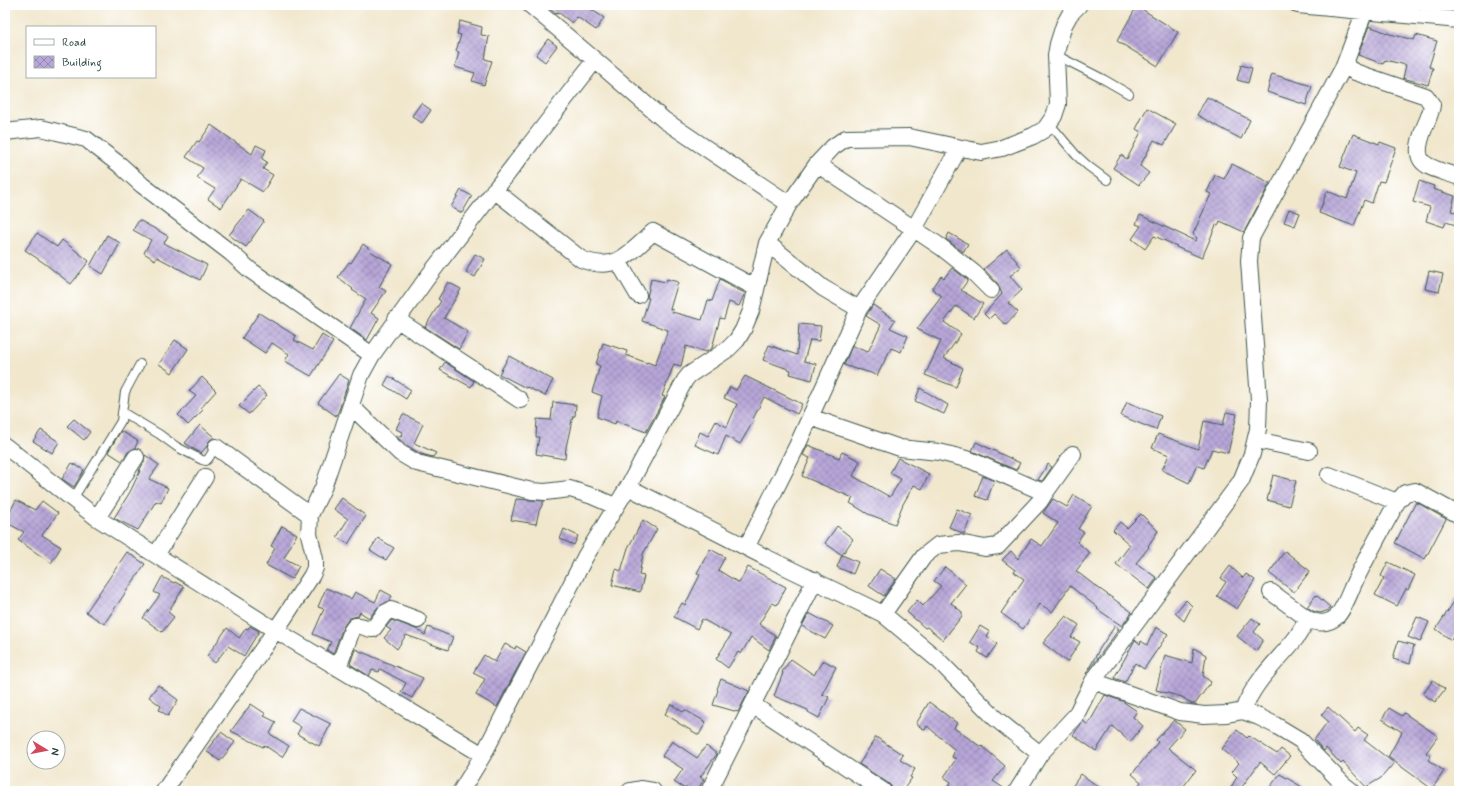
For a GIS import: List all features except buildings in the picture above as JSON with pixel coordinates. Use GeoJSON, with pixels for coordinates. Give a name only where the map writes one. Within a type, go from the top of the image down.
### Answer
{"type":"FeatureCollection","features":[{"type":"Feature","properties":{"kind":"street"},"geometry":{"type":"LineString","coordinates":[[530,5],[664,120],[790,204]]}},
{"type":"Feature","properties":{"kind":"street"},"geometry":{"type":"LineString","coordinates":[[461,791],[483,755],[585,556],[628,487],[689,375],[728,349],[737,340],[743,330],[751,311],[767,244],[790,204],[817,164],[833,147],[846,138],[908,137],[981,152],[1002,148],[1032,136],[1044,129],[1054,116],[1058,104],[1056,55],[1058,44],[1070,14],[1079,5]]}},
{"type":"Feature","properties":{"kind":"street"},"geometry":{"type":"LineString","coordinates":[[1298,5],[1366,8],[1459,20]]}},
{"type":"Feature","properties":{"kind":"street"},"geometry":{"type":"LineString","coordinates":[[1017,791],[1040,754],[1076,715],[1093,681],[1241,480],[1252,454],[1258,429],[1259,400],[1249,261],[1251,238],[1344,66],[1366,8]]}},
{"type":"Feature","properties":{"kind":"street"},"geometry":{"type":"LineString","coordinates":[[164,791],[312,575],[315,568],[314,551],[309,534],[310,515],[323,488],[362,375],[372,355],[396,320],[494,190],[595,60]]}},
{"type":"Feature","properties":{"kind":"street"},"geometry":{"type":"LineString","coordinates":[[1344,66],[1355,72],[1426,96],[1430,100],[1432,106],[1418,145],[1420,160],[1434,168],[1459,177]]}},
{"type":"Feature","properties":{"kind":"street"},"geometry":{"type":"LineString","coordinates":[[5,132],[41,128],[86,139],[120,165],[142,185],[231,253],[250,270],[372,355]]}},
{"type":"Feature","properties":{"kind":"street"},"geometry":{"type":"LineString","coordinates":[[747,546],[797,446],[859,309],[914,229],[959,148]]}},
{"type":"Feature","properties":{"kind":"street"},"geometry":{"type":"LineString","coordinates":[[817,164],[941,247],[974,273],[991,290]]}},
{"type":"Feature","properties":{"kind":"street"},"geometry":{"type":"LineString","coordinates":[[494,190],[581,259],[603,265],[618,261],[636,248],[657,227],[756,288]]}},
{"type":"Feature","properties":{"kind":"street"},"geometry":{"type":"LineString","coordinates":[[767,244],[823,288],[859,309]]}},
{"type":"Feature","properties":{"kind":"street"},"geometry":{"type":"LineString","coordinates":[[618,261],[638,295]]}},
{"type":"Feature","properties":{"kind":"street"},"geometry":{"type":"LineString","coordinates":[[396,320],[520,400]]}},
{"type":"Feature","properties":{"kind":"street"},"geometry":{"type":"LineString","coordinates":[[352,407],[400,453],[417,463],[532,491],[545,492],[570,489],[578,490],[615,506]]}},
{"type":"Feature","properties":{"kind":"street"},"geometry":{"type":"LineString","coordinates":[[810,416],[900,448],[939,452],[970,460],[1045,493]]}},
{"type":"Feature","properties":{"kind":"street"},"geometry":{"type":"LineString","coordinates":[[1256,440],[1309,451]]}},
{"type":"Feature","properties":{"kind":"street"},"geometry":{"type":"LineString","coordinates":[[217,445],[310,515]]}},
{"type":"Feature","properties":{"kind":"street"},"geometry":{"type":"LineString","coordinates":[[5,446],[97,518],[275,630],[483,755]]}},
{"type":"Feature","properties":{"kind":"street"},"geometry":{"type":"LineString","coordinates":[[883,614],[924,556],[938,545],[959,543],[985,548],[998,546],[1040,501],[1073,454]]}},
{"type":"Feature","properties":{"kind":"street"},"geometry":{"type":"LineString","coordinates":[[97,518],[136,457]]}},
{"type":"Feature","properties":{"kind":"street"},"geometry":{"type":"LineString","coordinates":[[1329,475],[1397,502]]}},
{"type":"Feature","properties":{"kind":"street"},"geometry":{"type":"LineString","coordinates":[[156,555],[205,477]]}},
{"type":"Feature","properties":{"kind":"street"},"geometry":{"type":"LineString","coordinates":[[628,487],[883,614],[937,658],[996,718],[1040,754]]}},
{"type":"Feature","properties":{"kind":"street"},"geometry":{"type":"LineString","coordinates":[[1272,592],[1308,620],[1320,624],[1328,622],[1336,617],[1340,612],[1397,502],[1405,493],[1415,491],[1459,515]]}},
{"type":"Feature","properties":{"kind":"street"},"geometry":{"type":"LineString","coordinates":[[710,791],[814,580]]}},
{"type":"Feature","properties":{"kind":"street"},"geometry":{"type":"LineString","coordinates":[[338,668],[352,630],[355,626],[360,625],[373,629],[385,613],[391,610],[418,620]]}},
{"type":"Feature","properties":{"kind":"street"},"geometry":{"type":"LineString","coordinates":[[1243,711],[1270,667],[1295,638],[1308,620]]}},
{"type":"Feature","properties":{"kind":"street"},"geometry":{"type":"LineString","coordinates":[[1093,681],[1180,712],[1204,715],[1227,714],[1243,711],[1275,725],[1300,740],[1343,784],[1352,791]]}},
{"type":"Feature","properties":{"kind":"street"},"geometry":{"type":"LineString","coordinates":[[753,704],[883,791]]}},
{"type":"Feature","properties":{"kind":"street"},"geometry":{"type":"LineString","coordinates":[[630,791],[641,789],[653,791]]}},
{"type":"Feature","properties":{"kind":"lane"},"geometry":{"type":"LineString","coordinates":[[1056,55],[1129,94]]}},
{"type":"Feature","properties":{"kind":"lane"},"geometry":{"type":"LineString","coordinates":[[1049,123],[1076,155],[1107,180]]}},
{"type":"Feature","properties":{"kind":"lane"},"geometry":{"type":"LineString","coordinates":[[73,499],[121,421],[125,392],[140,364]]}},
{"type":"Feature","properties":{"kind":"lane"},"geometry":{"type":"LineString","coordinates":[[122,412],[159,434],[177,447],[202,460],[208,460],[217,445]]}}]}
